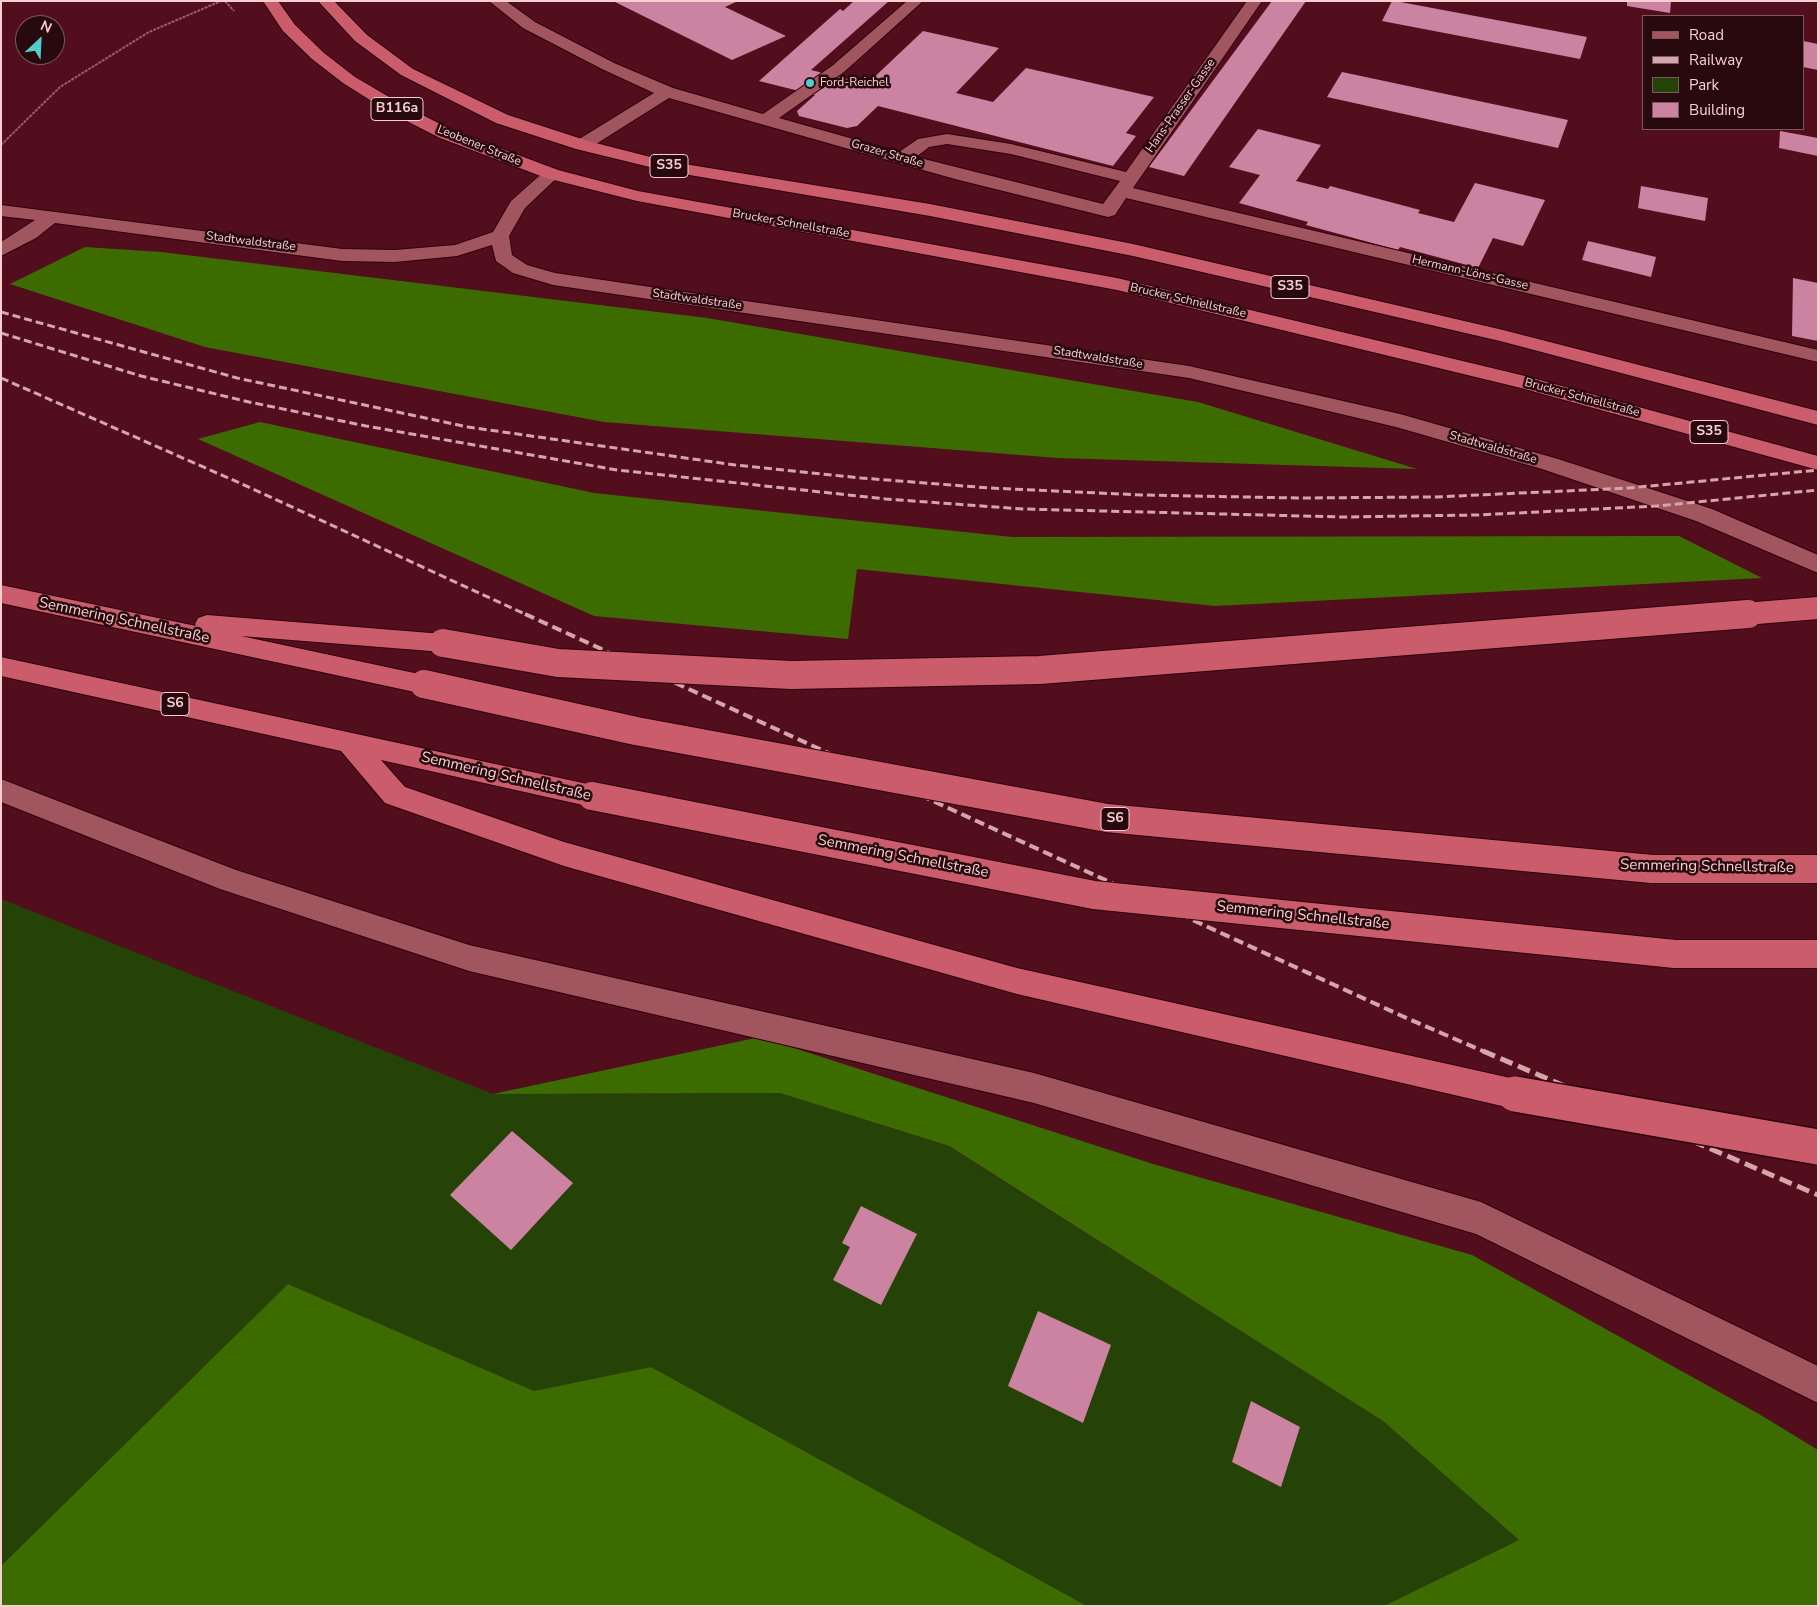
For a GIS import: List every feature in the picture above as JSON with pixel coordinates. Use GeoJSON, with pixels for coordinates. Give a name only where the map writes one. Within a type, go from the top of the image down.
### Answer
{"type":"FeatureCollection","features":[{"type":"Feature","properties":{"kind":"highway","name":"Leobener Straße"},"geometry":{"type":"LineString","coordinates":[[270,1],[289,28],[318,56],[349,80],[395,108],[446,134],[552,174]]}},
{"type":"Feature","properties":{"kind":"highway","name":"B116a"},"geometry":{"type":"LineString","coordinates":[[325,1],[361,38],[407,72],[502,119],[582,145]]}},
{"type":"Feature","properties":{"kind":"highway","name":"S35"},"geometry":{"type":"LineString","coordinates":[[582,145],[666,166],[930,210],[1133,250],[1503,336],[1818,418]]}},
{"type":"Feature","properties":{"kind":"highway","name":"Brucker Schnellstraße"},"geometry":{"type":"LineString","coordinates":[[552,174],[637,196],[1116,284],[1356,341],[1658,418],[1818,463]]}},
{"type":"Feature","properties":{"kind":"highway"},"geometry":{"type":"LineString","coordinates":[[1761,447],[1818,469]]}},
{"type":"Feature","properties":{"kind":"highway","name":"Semmering Schnellstraße"},"geometry":{"type":"LineString","coordinates":[[1,594],[636,731],[1107,818],[1652,869],[1818,869]]}},
{"type":"Feature","properties":{"kind":"highway"},"geometry":{"type":"LineString","coordinates":[[91,614],[443,643],[558,663],[791,675],[1040,670],[1818,608]]}},
{"type":"Feature","properties":{"kind":"highway","name":"Semmering Schnellstraße"},"geometry":{"type":"LineString","coordinates":[[1,666],[592,796],[1094,895],[1675,954],[1818,954]]}},
{"type":"Feature","properties":{"kind":"highway"},"geometry":{"type":"LineString","coordinates":[[349,742],[395,795],[564,854],[1016,981],[1516,1094],[1818,1147]]}},
{"type":"Feature","properties":{"kind":"street","name":"Grazer Straße"},"geometry":{"type":"LineString","coordinates":[[496,1],[529,25],[608,66],[667,92],[902,158],[1108,210]]}},
{"type":"Feature","properties":{"kind":"street"},"geometry":{"type":"LineString","coordinates":[[766,120],[838,69],[916,1]]}},
{"type":"Feature","properties":{"kind":"street","name":"Hans-Prasser-Gasse"},"geometry":{"type":"LineString","coordinates":[[1108,210],[1255,1]]}},
{"type":"Feature","properties":{"kind":"street"},"geometry":{"type":"LineString","coordinates":[[582,145],[667,92]]}},
{"type":"Feature","properties":{"kind":"street","name":"Hermann-Löns-Gasse"},"geometry":{"type":"LineString","coordinates":[[902,158],[924,143],[947,139],[1011,149],[1126,185],[1818,356]]}},
{"type":"Feature","properties":{"kind":"street"},"geometry":{"type":"LineString","coordinates":[[500,236],[517,205],[552,174]]}},
{"type":"Feature","properties":{"kind":"street","name":"Stadtwaldstraße"},"geometry":{"type":"LineString","coordinates":[[1,210],[50,218],[342,255],[395,256],[457,250],[500,236],[503,257],[520,269],[553,279],[978,339],[1189,372],[1400,421],[1550,464],[1704,515],[1818,565]]}},
{"type":"Feature","properties":{"kind":"street"},"geometry":{"type":"LineString","coordinates":[[1,250],[29,234],[50,218]]}},
{"type":"Feature","properties":{"kind":"street"},"geometry":{"type":"LineString","coordinates":[[1,790],[230,880],[469,958],[1034,1088],[1481,1220],[1818,1385]]}},
{"type":"Feature","properties":{"kind":"path"},"geometry":{"type":"LineString","coordinates":[[1,145],[60,86],[149,32],[220,1]]}},
{"type":"Feature","properties":{"kind":"path"},"geometry":{"type":"LineString","coordinates":[[225,1],[239,16]]}},
{"type":"Feature","properties":{"kind":"green space"},"geometry":{"type":"Polygon","coordinates":[[[85,247],[161,252],[707,318],[1198,402],[1417,469],[1058,458],[604,422],[205,347],[10,284],[85,247]]]}},
{"type":"Feature","properties":{"kind":"green space"},"geometry":{"type":"Polygon","coordinates":[[[260,422],[594,493],[1012,537],[1679,536],[1762,578],[1215,606],[857,569],[848,639],[594,616],[198,439],[260,422]]]}},
{"type":"Feature","properties":{"kind":"green space"},"geometry":{"type":"Polygon","coordinates":[[[1,899],[493,1094],[780,1093],[948,1146],[1383,1421],[1519,1540],[1384,1606],[1087,1606],[651,1367],[534,1391],[288,1284],[1,1566],[1,899]]]}},
{"type":"Feature","properties":{"kind":"green space"},"geometry":{"type":"Polygon","coordinates":[[[760,1037],[1153,1164],[1472,1255],[1759,1414],[1818,1450],[1818,1606],[1384,1606],[1519,1540],[1383,1421],[949,1146],[780,1093],[493,1094],[760,1037]]]}},
{"type":"Feature","properties":{"kind":"green space"},"geometry":{"type":"Polygon","coordinates":[[[288,1284],[534,1391],[651,1367],[1087,1606],[1,1606],[1,1566],[288,1284]]]}},
{"type":"Feature","properties":{"kind":"building"},"geometry":{"type":"Polygon","coordinates":[[[613,1],[738,1],[725,7],[786,36],[732,60],[613,1]]]}},
{"type":"Feature","properties":{"kind":"building"},"geometry":{"type":"Polygon","coordinates":[[[854,1],[889,1],[811,70],[867,84],[923,31],[999,48],[956,93],[993,102],[1026,68],[1154,97],[1126,133],[1136,136],[1113,166],[878,106],[857,126],[847,128],[799,116],[797,111],[815,95],[759,81],[840,9],[843,11],[854,1]]]}},
{"type":"Feature","properties":{"kind":"building"},"geometry":{"type":"Polygon","coordinates":[[[1272,1],[1306,1],[1184,176],[1149,167],[1272,1]]]}},
{"type":"Feature","properties":{"kind":"building"},"geometry":{"type":"Polygon","coordinates":[[[1392,1],[1587,37],[1580,59],[1382,21],[1392,1]]]}},
{"type":"Feature","properties":{"kind":"building"},"geometry":{"type":"Polygon","coordinates":[[[1627,1],[1671,1],[1670,13],[1627,6],[1627,1]]]}},
{"type":"Feature","properties":{"kind":"building"},"geometry":{"type":"Polygon","coordinates":[[[1804,41],[1818,44],[1818,70],[1804,67],[1804,41]]]}},
{"type":"Feature","properties":{"kind":"building"},"geometry":{"type":"Polygon","coordinates":[[[1342,72],[1568,120],[1558,148],[1327,97],[1342,72]]]}},
{"type":"Feature","properties":{"kind":"building"},"geometry":{"type":"Polygon","coordinates":[[[1258,129],[1321,145],[1296,181],[1328,189],[1330,186],[1420,210],[1418,213],[1454,222],[1475,183],[1545,200],[1523,246],[1493,238],[1478,268],[1400,247],[1398,250],[1306,225],[1308,222],[1239,203],[1260,175],[1229,167],[1258,129]]]}},
{"type":"Feature","properties":{"kind":"building"},"geometry":{"type":"Polygon","coordinates":[[[1780,131],[1818,138],[1818,156],[1779,148],[1780,131]]]}},
{"type":"Feature","properties":{"kind":"building"},"geometry":{"type":"Polygon","coordinates":[[[1641,186],[1708,198],[1705,221],[1638,208],[1641,186]]]}},
{"type":"Feature","properties":{"kind":"building"},"geometry":{"type":"Polygon","coordinates":[[[1588,241],[1656,257],[1651,277],[1582,260],[1588,241]]]}},
{"type":"Feature","properties":{"kind":"building"},"geometry":{"type":"Polygon","coordinates":[[[1793,278],[1818,283],[1818,341],[1792,336],[1793,278]]]}},
{"type":"Feature","properties":{"kind":"building"},"geometry":{"type":"Polygon","coordinates":[[[512,1131],[573,1183],[511,1250],[450,1195],[512,1131]]]}},
{"type":"Feature","properties":{"kind":"building"},"geometry":{"type":"Polygon","coordinates":[[[861,1206],[917,1234],[881,1305],[833,1280],[850,1247],[842,1243],[861,1206]]]}},
{"type":"Feature","properties":{"kind":"building"},"geometry":{"type":"Polygon","coordinates":[[[1038,1311],[1111,1345],[1083,1423],[1008,1386],[1038,1311]]]}},
{"type":"Feature","properties":{"kind":"building"},"geometry":{"type":"Polygon","coordinates":[[[1251,1401],[1300,1427],[1281,1487],[1232,1462],[1251,1401]]]}},
{"type":"Feature","properties":{"kind":"railway"},"geometry":{"type":"LineString","coordinates":[[1,312],[237,378],[468,427],[735,465],[861,478],[990,488],[1142,495],[1298,498],[1435,497],[1629,488],[1818,470]]}},
{"type":"Feature","properties":{"kind":"railway"},"geometry":{"type":"LineString","coordinates":[[1,333],[141,376],[249,402],[366,426],[617,470],[886,499],[1023,509],[1343,517],[1477,515],[1657,506],[1818,490]]}},
{"type":"Feature","properties":{"kind":"railway"},"geometry":{"type":"LineString","coordinates":[[1,378],[242,484],[527,615]]}},
{"type":"Feature","properties":{"kind":"railway"},"geometry":{"type":"LineString","coordinates":[[525,614],[1402,1016],[1485,1052]]}},
{"type":"Feature","properties":{"kind":"railway"},"geometry":{"type":"LineString","coordinates":[[1483,1051],[1818,1195]]}},
{"type":"Feature","properties":{"kind":"place","name":"Ford-Reichel"},"geometry":{"type":"Point","coordinates":[810,83]}}]}
